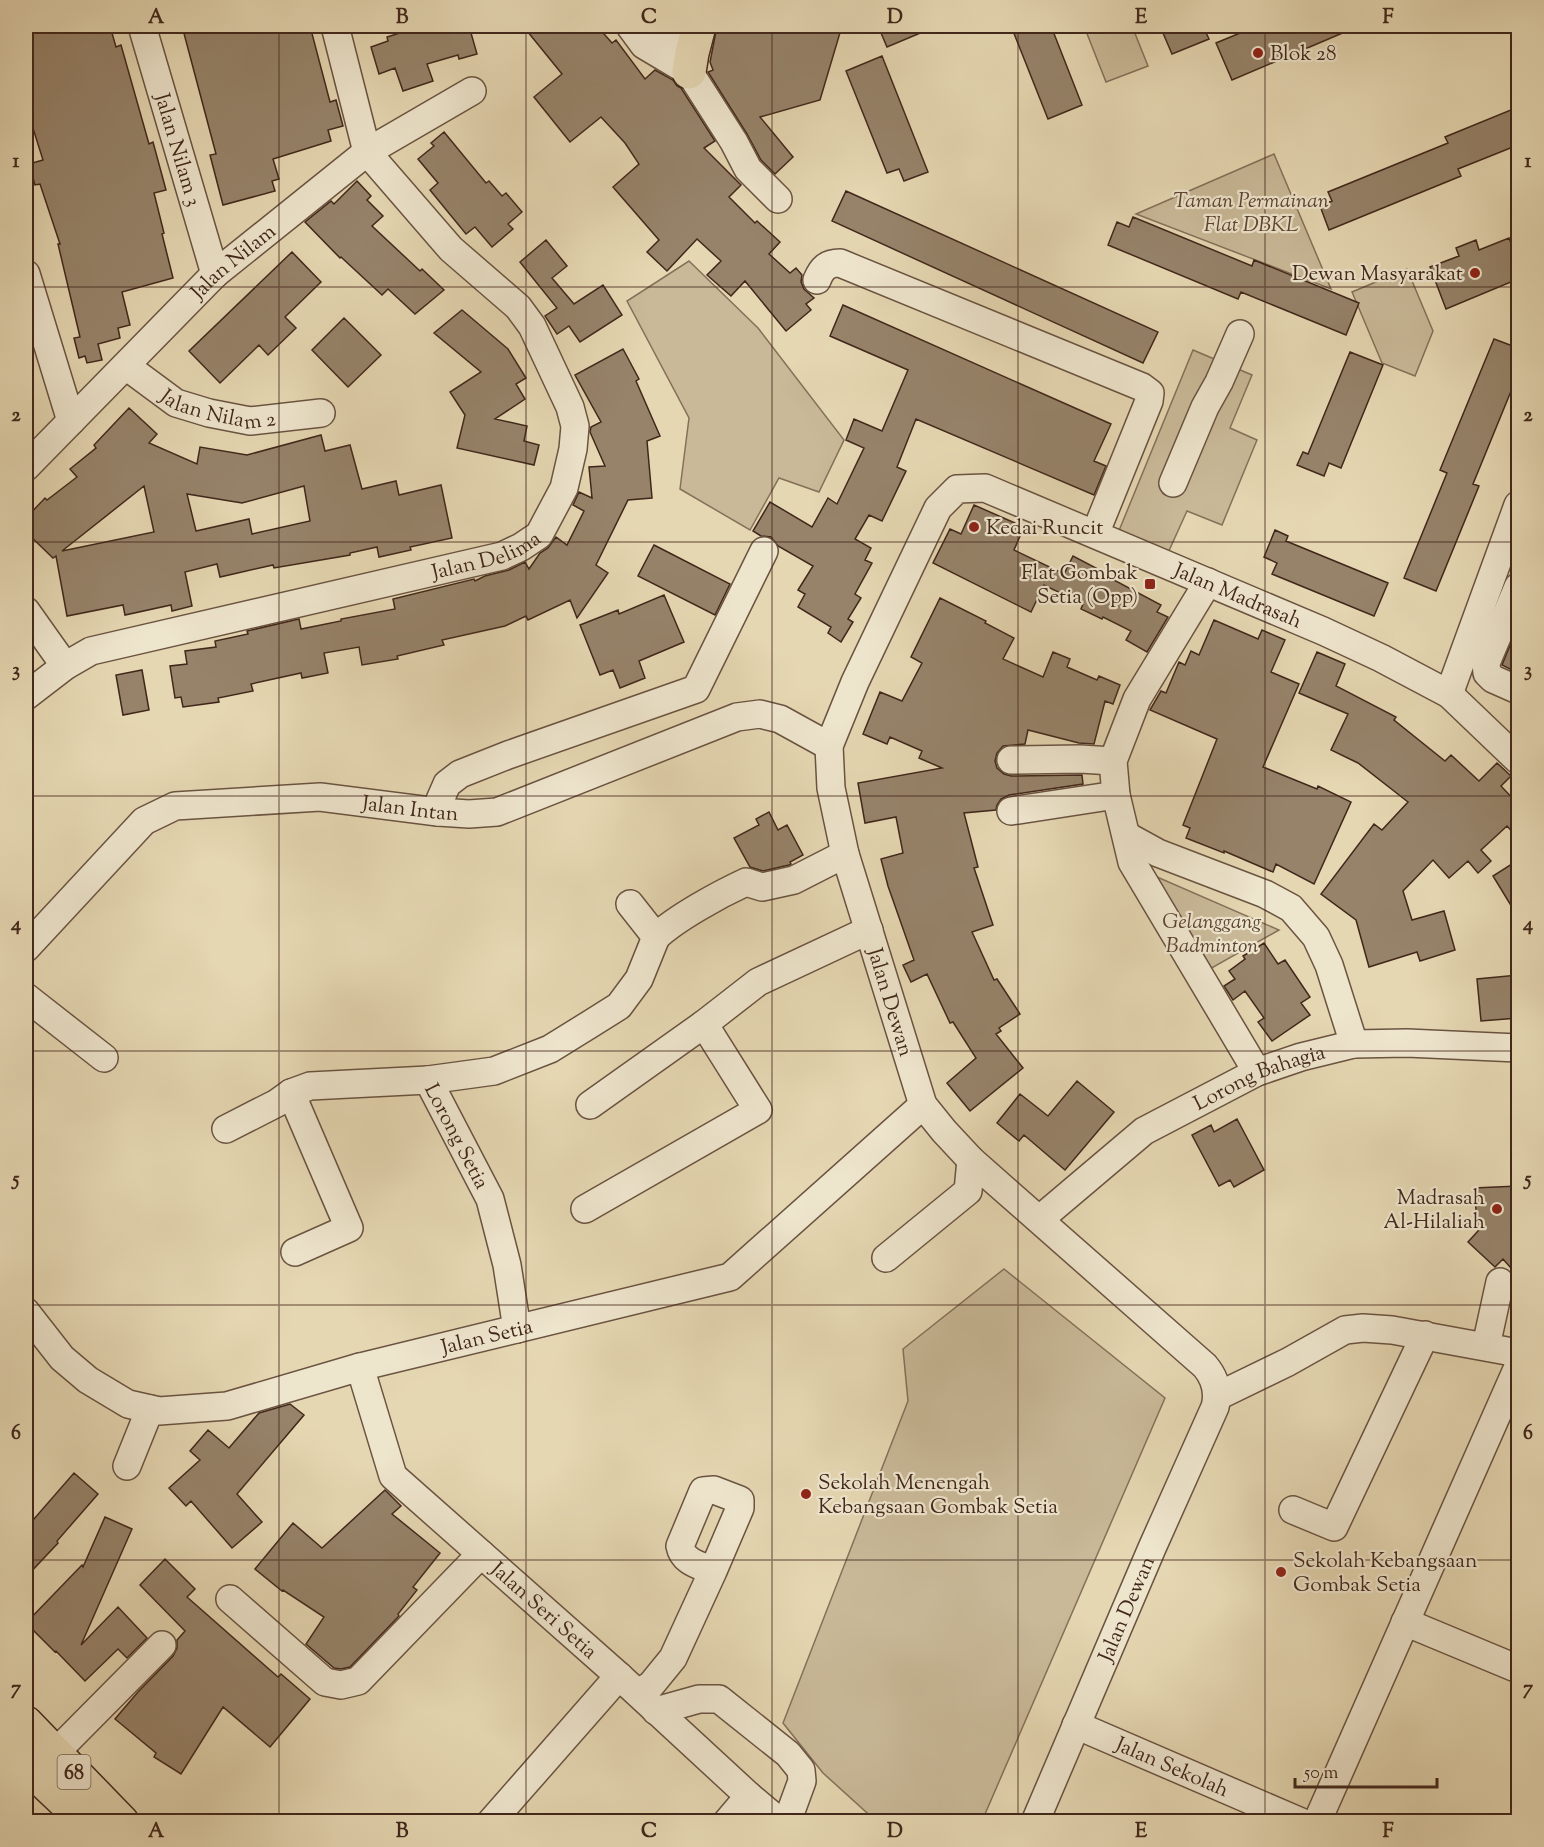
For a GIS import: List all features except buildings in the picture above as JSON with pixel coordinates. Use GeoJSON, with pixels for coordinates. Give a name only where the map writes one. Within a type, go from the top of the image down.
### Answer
{"type":"FeatureCollection","features":[{"type":"Feature","properties":{"kind":"main road"},"geometry":{"type":"LineString","coordinates":[[689,72],[699,26]]}},
{"type":"Feature","properties":{"kind":"main road","name":"68"},"geometry":{"type":"LineString","coordinates":[[26,1723],[122,1821]]}},
{"type":"Feature","properties":{"kind":"main road","name":"68"},"geometry":{"type":"LineString","coordinates":[[26,1765],[86,1821]]}},
{"type":"Feature","properties":{"kind":"street","name":"Jalan Nilam 3"},"geometry":{"type":"LineString","coordinates":[[142,26],[215,274]]}},
{"type":"Feature","properties":{"kind":"street"},"geometry":{"type":"LineString","coordinates":[[335,26],[367,152]]}},
{"type":"Feature","properties":{"kind":"street"},"geometry":{"type":"LineString","coordinates":[[630,26],[644,45],[689,72]]}},
{"type":"Feature","properties":{"kind":"street"},"geometry":{"type":"LineString","coordinates":[[660,26],[734,142],[748,169],[778,199]]}},
{"type":"Feature","properties":{"kind":"street","name":"Jalan Nilam"},"geometry":{"type":"LineString","coordinates":[[26,467],[215,274],[367,152],[472,91]]}},
{"type":"Feature","properties":{"kind":"street","name":"Jalan Delima"},"geometry":{"type":"LineString","coordinates":[[26,696],[65,666],[91,651],[502,556],[539,535],[567,478],[575,426],[570,407],[532,326],[518,307],[451,249],[367,152]]}},
{"type":"Feature","properties":{"kind":"street"},"geometry":{"type":"LineString","coordinates":[[817,280],[821,270],[827,265],[840,263],[1142,387],[1150,393],[1149,401],[1095,534]]}},
{"type":"Feature","properties":{"kind":"street"},"geometry":{"type":"LineString","coordinates":[[26,274],[71,421]]}},
{"type":"Feature","properties":{"kind":"street"},"geometry":{"type":"LineString","coordinates":[[1173,483],[1205,407],[1219,382],[1240,334]]}},
{"type":"Feature","properties":{"kind":"street","name":"Jalan Nilam 2"},"geometry":{"type":"LineString","coordinates":[[126,366],[176,403],[209,413],[250,422],[321,413]]}},
{"type":"Feature","properties":{"kind":"street","name":"Jalan Madrasah"},"geometry":{"type":"LineString","coordinates":[[938,508],[957,489],[985,488],[1323,631],[1449,694],[1518,760]]}},
{"type":"Feature","properties":{"kind":"street","name":"Jalan Dewan"},"geometry":{"type":"LineString","coordinates":[[938,508],[855,682],[829,746],[831,788],[845,854],[922,1105],[971,1160],[1205,1366],[1214,1381],[1218,1396],[1035,1821]]}},
{"type":"Feature","properties":{"kind":"street"},"geometry":{"type":"LineString","coordinates":[[1449,694],[1517,512]]}},
{"type":"Feature","properties":{"kind":"street"},"geometry":{"type":"LineString","coordinates":[[438,812],[447,784],[460,774],[696,689],[764,551]]}},
{"type":"Feature","properties":{"kind":"street"},"geometry":{"type":"LineString","coordinates":[[1208,582],[1137,699],[1113,761],[1116,795],[1132,862],[1257,1072]]}},
{"type":"Feature","properties":{"kind":"street"},"geometry":{"type":"LineString","coordinates":[[1518,587],[1486,663],[1487,673],[1493,679],[1518,690]]}},
{"type":"Feature","properties":{"kind":"street"},"geometry":{"type":"LineString","coordinates":[[26,611],[65,666]]}},
{"type":"Feature","properties":{"kind":"street"},"geometry":{"type":"LineString","coordinates":[[696,689],[710,727]]}},
{"type":"Feature","properties":{"kind":"street","name":"Jalan Intan"},"geometry":{"type":"LineString","coordinates":[[26,948],[144,821],[176,806],[320,797],[438,812],[469,814],[497,812],[710,727],[738,717],[760,714],[780,719],[829,746]]}},
{"type":"Feature","properties":{"kind":"street"},"geometry":{"type":"LineString","coordinates":[[1011,760],[1113,761]]}},
{"type":"Feature","properties":{"kind":"street"},"geometry":{"type":"LineString","coordinates":[[1011,811],[1116,795]]}},
{"type":"Feature","properties":{"kind":"street"},"geometry":{"type":"LineString","coordinates":[[1127,836],[1158,853],[1265,894],[1291,908],[1316,937],[1329,965],[1354,1044]]}},
{"type":"Feature","properties":{"kind":"street"},"geometry":{"type":"LineString","coordinates":[[428,1080],[494,1071],[550,1049],[619,1005],[639,979],[656,937],[665,928],[746,882],[762,887],[794,880],[845,854]]}},
{"type":"Feature","properties":{"kind":"street"},"geometry":{"type":"LineString","coordinates":[[630,904],[656,937]]}},
{"type":"Feature","properties":{"kind":"street"},"geometry":{"type":"LineString","coordinates":[[590,1105],[704,1024],[758,982],[868,930]]}},
{"type":"Feature","properties":{"kind":"street"},"geometry":{"type":"LineString","coordinates":[[26,997],[104,1058]]}},
{"type":"Feature","properties":{"kind":"street"},"geometry":{"type":"LineString","coordinates":[[585,1209],[758,1110],[704,1024]]}},
{"type":"Feature","properties":{"kind":"street","name":"Lorong Bahagia"},"geometry":{"type":"LineString","coordinates":[[1040,1219],[1144,1131],[1257,1072],[1301,1057],[1354,1044],[1518,1048]]}},
{"type":"Feature","properties":{"kind":"street","name":"Lorong Setia"},"geometry":{"type":"LineString","coordinates":[[226,1129],[277,1103],[291,1093],[310,1086],[428,1080],[490,1199],[507,1265],[518,1329]]}},
{"type":"Feature","properties":{"kind":"street"},"geometry":{"type":"LineString","coordinates":[[291,1093],[349,1228],[295,1252]]}},
{"type":"Feature","properties":{"kind":"street","name":"Jalan Setia"},"geometry":{"type":"LineString","coordinates":[[26,1312],[62,1358],[88,1380],[128,1404],[159,1411],[227,1406],[360,1367],[730,1276],[922,1105]]}},
{"type":"Feature","properties":{"kind":"street"},"geometry":{"type":"LineString","coordinates":[[886,1258],[968,1191],[971,1160]]}},
{"type":"Feature","properties":{"kind":"street"},"geometry":{"type":"LineString","coordinates":[[1486,1346],[1500,1282]]}},
{"type":"Feature","properties":{"kind":"street"},"geometry":{"type":"LineString","coordinates":[[1218,1396],[1288,1362],[1345,1330],[1363,1328],[1425,1335],[1518,1353]]}},
{"type":"Feature","properties":{"kind":"street"},"geometry":{"type":"LineString","coordinates":[[1293,1510],[1334,1527],[1425,1335]]}},
{"type":"Feature","properties":{"kind":"street","name":"Jalan Seri Setia"},"geometry":{"type":"LineString","coordinates":[[360,1367],[393,1476],[638,1693],[749,1796],[780,1821]]}},
{"type":"Feature","properties":{"kind":"street"},"geometry":{"type":"LineString","coordinates":[[1317,1821],[1518,1367]]}},
{"type":"Feature","properties":{"kind":"street"},"geometry":{"type":"LineString","coordinates":[[127,1466],[150,1409]]}},
{"type":"Feature","properties":{"kind":"street"},"geometry":{"type":"LineString","coordinates":[[230,1599],[325,1682],[341,1685],[358,1681],[481,1554]]}},
{"type":"Feature","properties":{"kind":"street"},"geometry":{"type":"LineString","coordinates":[[491,1821],[638,1693],[651,1685],[673,1658],[713,1571]]}},
{"type":"Feature","properties":{"kind":"street"},"geometry":{"type":"LineString","coordinates":[[1406,1623],[1518,1669]]}},
{"type":"Feature","properties":{"kind":"street"},"geometry":{"type":"LineString","coordinates":[[55,1753],[162,1645]]}},
{"type":"Feature","properties":{"kind":"street"},"geometry":{"type":"LineString","coordinates":[[638,1693],[719,1699],[788,1754],[801,1770],[802,1781],[787,1821]]}},
{"type":"Feature","properties":{"kind":"street","name":"Jalan Sekolah"},"geometry":{"type":"LineString","coordinates":[[1076,1725],[1301,1821]]}},
{"type":"Feature","properties":{"kind":"street"},"geometry":{"type":"LineString","coordinates":[[727,1821],[749,1796]]}},
{"type":"Feature","properties":{"kind":"green space"},"geometry":{"type":"Polygon","coordinates":[[[1084,26],[1132,26],[1148,66],[1106,82],[1084,26]]]}},
{"type":"Feature","properties":{"kind":"green space","name":"Taman Permainan Flat DBKL"},"geometry":{"type":"Polygon","coordinates":[[[1274,154],[1331,289],[1136,214],[1274,154]]]}},
{"type":"Feature","properties":{"kind":"green space"},"geometry":{"type":"Polygon","coordinates":[[[689,261],[758,328],[844,440],[819,492],[779,478],[750,530],[680,489],[689,418],[627,301],[689,261]]]}},
{"type":"Feature","properties":{"kind":"green space"},"geometry":{"type":"Polygon","coordinates":[[[1407,269],[1433,331],[1415,376],[1382,363],[1352,292],[1407,269]]]}},
{"type":"Feature","properties":{"kind":"green space"},"geometry":{"type":"Polygon","coordinates":[[[1193,350],[1252,375],[1230,428],[1257,440],[1222,525],[1187,511],[1167,555],[1118,533],[1193,350]]]}},
{"type":"Feature","properties":{"kind":"green space","name":"Gelanggang Badminton"},"geometry":{"type":"Polygon","coordinates":[[[1141,870],[1279,930],[1201,974],[1141,870]]]}},
{"type":"Feature","properties":{"kind":"green space"},"geometry":{"type":"Polygon","coordinates":[[[1004,1269],[1165,1398],[982,1821],[876,1821],[823,1773],[783,1723],[908,1401],[903,1349],[1004,1269]]]}},
{"type":"Feature","properties":{"kind":"place","name":"Blok 28"},"geometry":{"type":"Point","coordinates":[1258,53]}},
{"type":"Feature","properties":{"kind":"place","name":"Dewan Masyarakat"},"geometry":{"type":"Point","coordinates":[1475,273]}},
{"type":"Feature","properties":{"kind":"place","name":"Kedai Runcit"},"geometry":{"type":"Point","coordinates":[974,527]}},
{"type":"Feature","properties":{"kind":"place","name":"Flat Gombak Setia (Opp)"},"geometry":{"type":"Point","coordinates":[1150,584]}},
{"type":"Feature","properties":{"kind":"place","name":"Madrasah Al-Hilaliah"},"geometry":{"type":"Point","coordinates":[1497,1209]}},
{"type":"Feature","properties":{"kind":"place","name":"Sekolah Menengah Kebangsaan Gombak Setia"},"geometry":{"type":"Point","coordinates":[806,1494]}},
{"type":"Feature","properties":{"kind":"place","name":"Sekolah Kebangsaan Gombak Setia"},"geometry":{"type":"Point","coordinates":[1281,1572]}}]}
